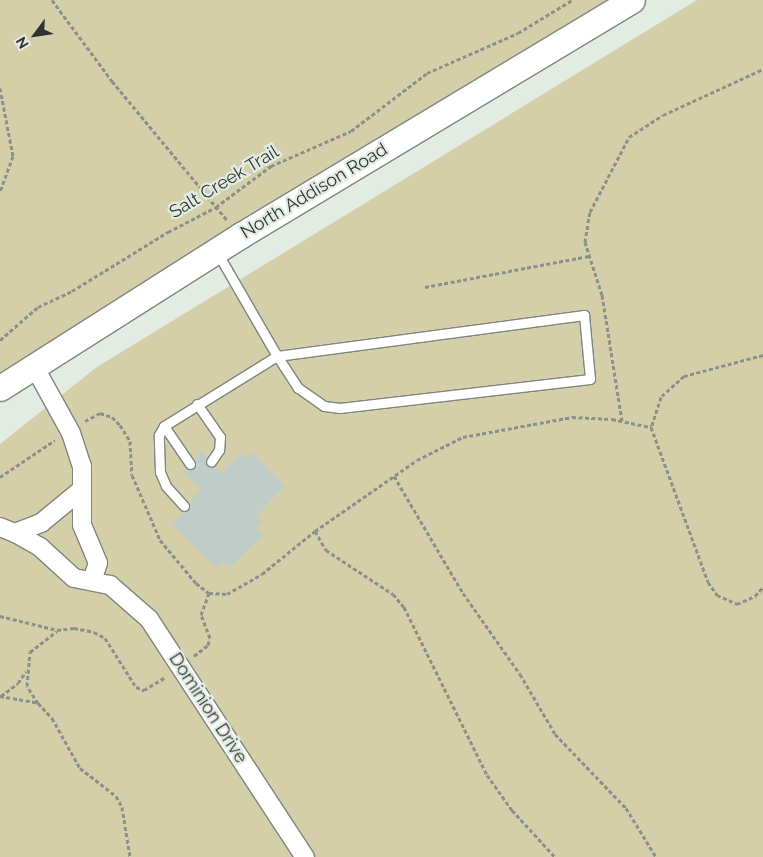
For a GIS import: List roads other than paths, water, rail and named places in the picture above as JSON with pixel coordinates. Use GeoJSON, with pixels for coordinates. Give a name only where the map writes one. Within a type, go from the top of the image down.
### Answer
{"type":"FeatureCollection","features":[{"type":"Feature","properties":{"kind":"street","name":"North Addison Road"},"geometry":{"type":"LineString","coordinates":[[0,388],[241,235],[632,0]]}},
{"type":"Feature","properties":{"kind":"street"},"geometry":{"type":"LineString","coordinates":[[34,366],[71,433],[82,466],[80,492],[82,526],[98,563],[92,580]]}},
{"type":"Feature","properties":{"kind":"street","name":"Dominion Drive"},"geometry":{"type":"LineString","coordinates":[[8,530],[41,523],[80,492]]}},
{"type":"Feature","properties":{"kind":"street","name":"Dominion Drive"},"geometry":{"type":"LineString","coordinates":[[8,530],[40,547],[63,572],[74,578],[110,585],[149,619],[305,857]]}},
{"type":"Feature","properties":{"kind":"lane"},"geometry":{"type":"LineString","coordinates":[[184,506],[166,486],[160,472],[157,446],[164,426],[277,356],[584,315],[590,379],[340,408],[307,398],[277,356],[216,251]]}},
{"type":"Feature","properties":{"kind":"lane"},"geometry":{"type":"LineString","coordinates":[[197,404],[220,437],[220,450],[212,462]]}},
{"type":"Feature","properties":{"kind":"lane"},"geometry":{"type":"LineString","coordinates":[[164,426],[190,464]]}}]}
